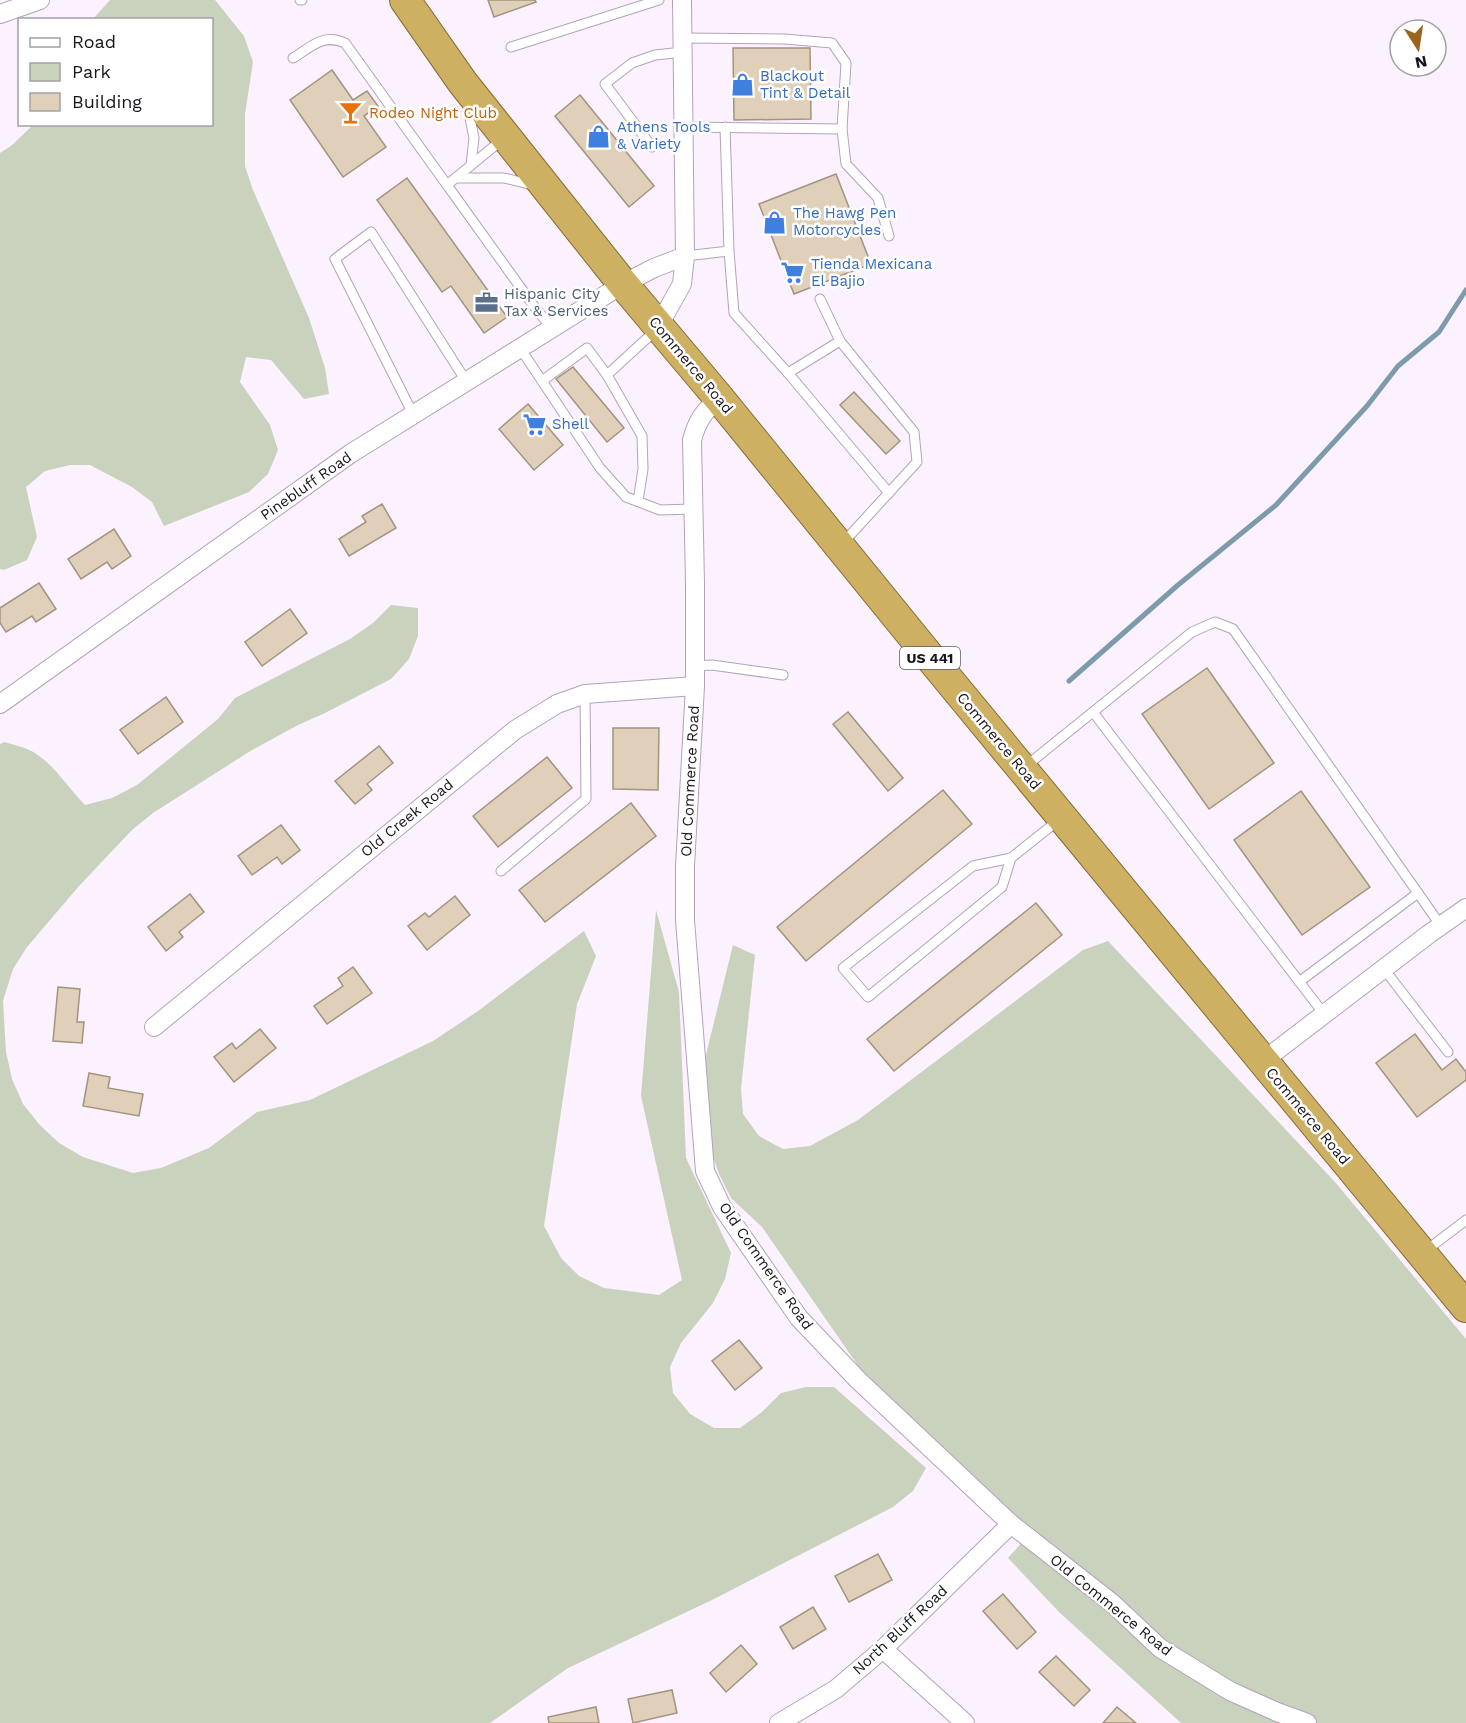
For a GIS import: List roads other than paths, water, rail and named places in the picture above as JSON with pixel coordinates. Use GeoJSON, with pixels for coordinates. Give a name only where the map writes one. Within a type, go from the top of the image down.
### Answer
{"type":"FeatureCollection","features":[{"type":"Feature","properties":{"kind":"highway","name":"Commerce Road"},"geometry":{"type":"LineString","coordinates":[[405,0],[463,83],[545,188],[1466,1307]]}},
{"type":"Feature","properties":{"kind":"street"},"geometry":{"type":"LineString","coordinates":[[0,14],[39,0]]}},
{"type":"Feature","properties":{"kind":"street"},"geometry":{"type":"LineString","coordinates":[[658,327],[682,284],[685,256],[682,0]]}},
{"type":"Feature","properties":{"kind":"street","name":"Pinebluff Road"},"geometry":{"type":"LineString","coordinates":[[0,704],[350,454],[623,284],[654,268],[685,256]]}},
{"type":"Feature","properties":{"kind":"street","name":"Old Commerce Road"},"geometry":{"type":"LineString","coordinates":[[719,398],[704,410],[696,423],[692,440],[695,686],[685,920],[705,1172],[722,1207],[799,1318],[858,1380],[1011,1524],[1112,1604],[1160,1648],[1230,1691],[1307,1723]]}},
{"type":"Feature","properties":{"kind":"street","name":"Old Creek Road"},"geometry":{"type":"LineString","coordinates":[[154,1027],[515,730],[556,704],[585,694],[695,686]]}},
{"type":"Feature","properties":{"kind":"street"},"geometry":{"type":"LineString","coordinates":[[1263,1061],[1466,908]]}},
{"type":"Feature","properties":{"kind":"street","name":"North Bluff Road"},"geometry":{"type":"LineString","coordinates":[[779,1723],[836,1689],[884,1649],[1011,1524]]}},
{"type":"Feature","properties":{"kind":"street"},"geometry":{"type":"LineString","coordinates":[[884,1649],[965,1723]]}},
{"type":"Feature","properties":{"kind":"lane"},"geometry":{"type":"LineString","coordinates":[[511,47],[659,0]]}},
{"type":"Feature","properties":{"kind":"lane"},"geometry":{"type":"LineString","coordinates":[[293,58],[324,39],[334,38],[345,43],[552,328]]}},
{"type":"Feature","properties":{"kind":"lane"},"geometry":{"type":"LineString","coordinates":[[652,147],[605,84],[632,63],[683,45],[784,39],[832,43],[846,63],[842,129],[846,164],[878,198],[889,236]]}},
{"type":"Feature","properties":{"kind":"lane"},"geometry":{"type":"LineString","coordinates":[[463,83],[474,138],[471,165]]}},
{"type":"Feature","properties":{"kind":"lane"},"geometry":{"type":"LineString","coordinates":[[684,127],[842,129]]}},
{"type":"Feature","properties":{"kind":"lane"},"geometry":{"type":"LineString","coordinates":[[725,127],[729,251],[734,313],[889,493]]}},
{"type":"Feature","properties":{"kind":"lane"},"geometry":{"type":"LineString","coordinates":[[447,185],[505,138]]}},
{"type":"Feature","properties":{"kind":"lane"},"geometry":{"type":"LineString","coordinates":[[456,178],[504,178],[545,188]]}},
{"type":"Feature","properties":{"kind":"lane"},"geometry":{"type":"LineString","coordinates":[[413,414],[335,259],[371,232],[466,381]]}},
{"type":"Feature","properties":{"kind":"lane"},"geometry":{"type":"LineString","coordinates":[[685,256],[729,251]]}},
{"type":"Feature","properties":{"kind":"lane"},"geometry":{"type":"LineString","coordinates":[[820,298],[840,341],[914,432],[917,462],[840,547]]}},
{"type":"Feature","properties":{"kind":"lane"},"geometry":{"type":"LineString","coordinates":[[607,375],[658,327]]}},
{"type":"Feature","properties":{"kind":"lane"},"geometry":{"type":"LineString","coordinates":[[788,373],[840,341]]}},
{"type":"Feature","properties":{"kind":"lane"},"geometry":{"type":"LineString","coordinates":[[520,348],[600,468],[626,497],[660,510],[693,509]]}},
{"type":"Feature","properties":{"kind":"lane"},"geometry":{"type":"LineString","coordinates":[[542,381],[587,348],[607,375],[642,436],[643,469],[638,501]]}},
{"type":"Feature","properties":{"kind":"lane"},"geometry":{"type":"LineString","coordinates":[[1022,769],[1192,632],[1215,622],[1233,629],[1441,926]]}},
{"type":"Feature","properties":{"kind":"lane"},"geometry":{"type":"LineString","coordinates":[[695,666],[712,665],[783,675]]}},
{"type":"Feature","properties":{"kind":"lane"},"geometry":{"type":"LineString","coordinates":[[501,871],[586,799],[585,694]]}},
{"type":"Feature","properties":{"kind":"lane"},"geometry":{"type":"LineString","coordinates":[[1093,712],[1324,1014]]}},
{"type":"Feature","properties":{"kind":"lane"},"geometry":{"type":"LineString","coordinates":[[1011,858],[1002,887],[868,998],[843,968],[973,866],[1011,858],[1062,818]]}},
{"type":"Feature","properties":{"kind":"lane"},"geometry":{"type":"LineString","coordinates":[[1299,981],[1418,893]]}},
{"type":"Feature","properties":{"kind":"lane"},"geometry":{"type":"LineString","coordinates":[[1384,969],[1448,1052]]}},
{"type":"Feature","properties":{"kind":"lane"},"geometry":{"type":"LineString","coordinates":[[1422,1254],[1466,1220]]}},
{"type":"Feature","properties":{"kind":"waterway"},"geometry":{"type":"LineString","coordinates":[[1069,681],[1178,585],[1276,505],[1367,406],[1398,366],[1439,332],[1466,290]]}},
{"type":"Feature","properties":{"kind":"place","name":"Blackout Tint & Detail"},"geometry":{"type":"Point","coordinates":[742,85]}},
{"type":"Feature","properties":{"kind":"place","name":"Rodeo Night Club"},"geometry":{"type":"Point","coordinates":[351,113]}},
{"type":"Feature","properties":{"kind":"place","name":"Athens Tools & Variety"},"geometry":{"type":"Point","coordinates":[599,136]}},
{"type":"Feature","properties":{"kind":"place","name":"The Hawg Pen Motorcycles"},"geometry":{"type":"Point","coordinates":[775,222]}},
{"type":"Feature","properties":{"kind":"place","name":"Tienda Mexicana El Bajio"},"geometry":{"type":"Point","coordinates":[793,273]}},
{"type":"Feature","properties":{"kind":"place","name":"Hispanic City Tax & Services"},"geometry":{"type":"Point","coordinates":[486,303]}},
{"type":"Feature","properties":{"kind":"place","name":"Shell"},"geometry":{"type":"Point","coordinates":[534,424]}}]}
